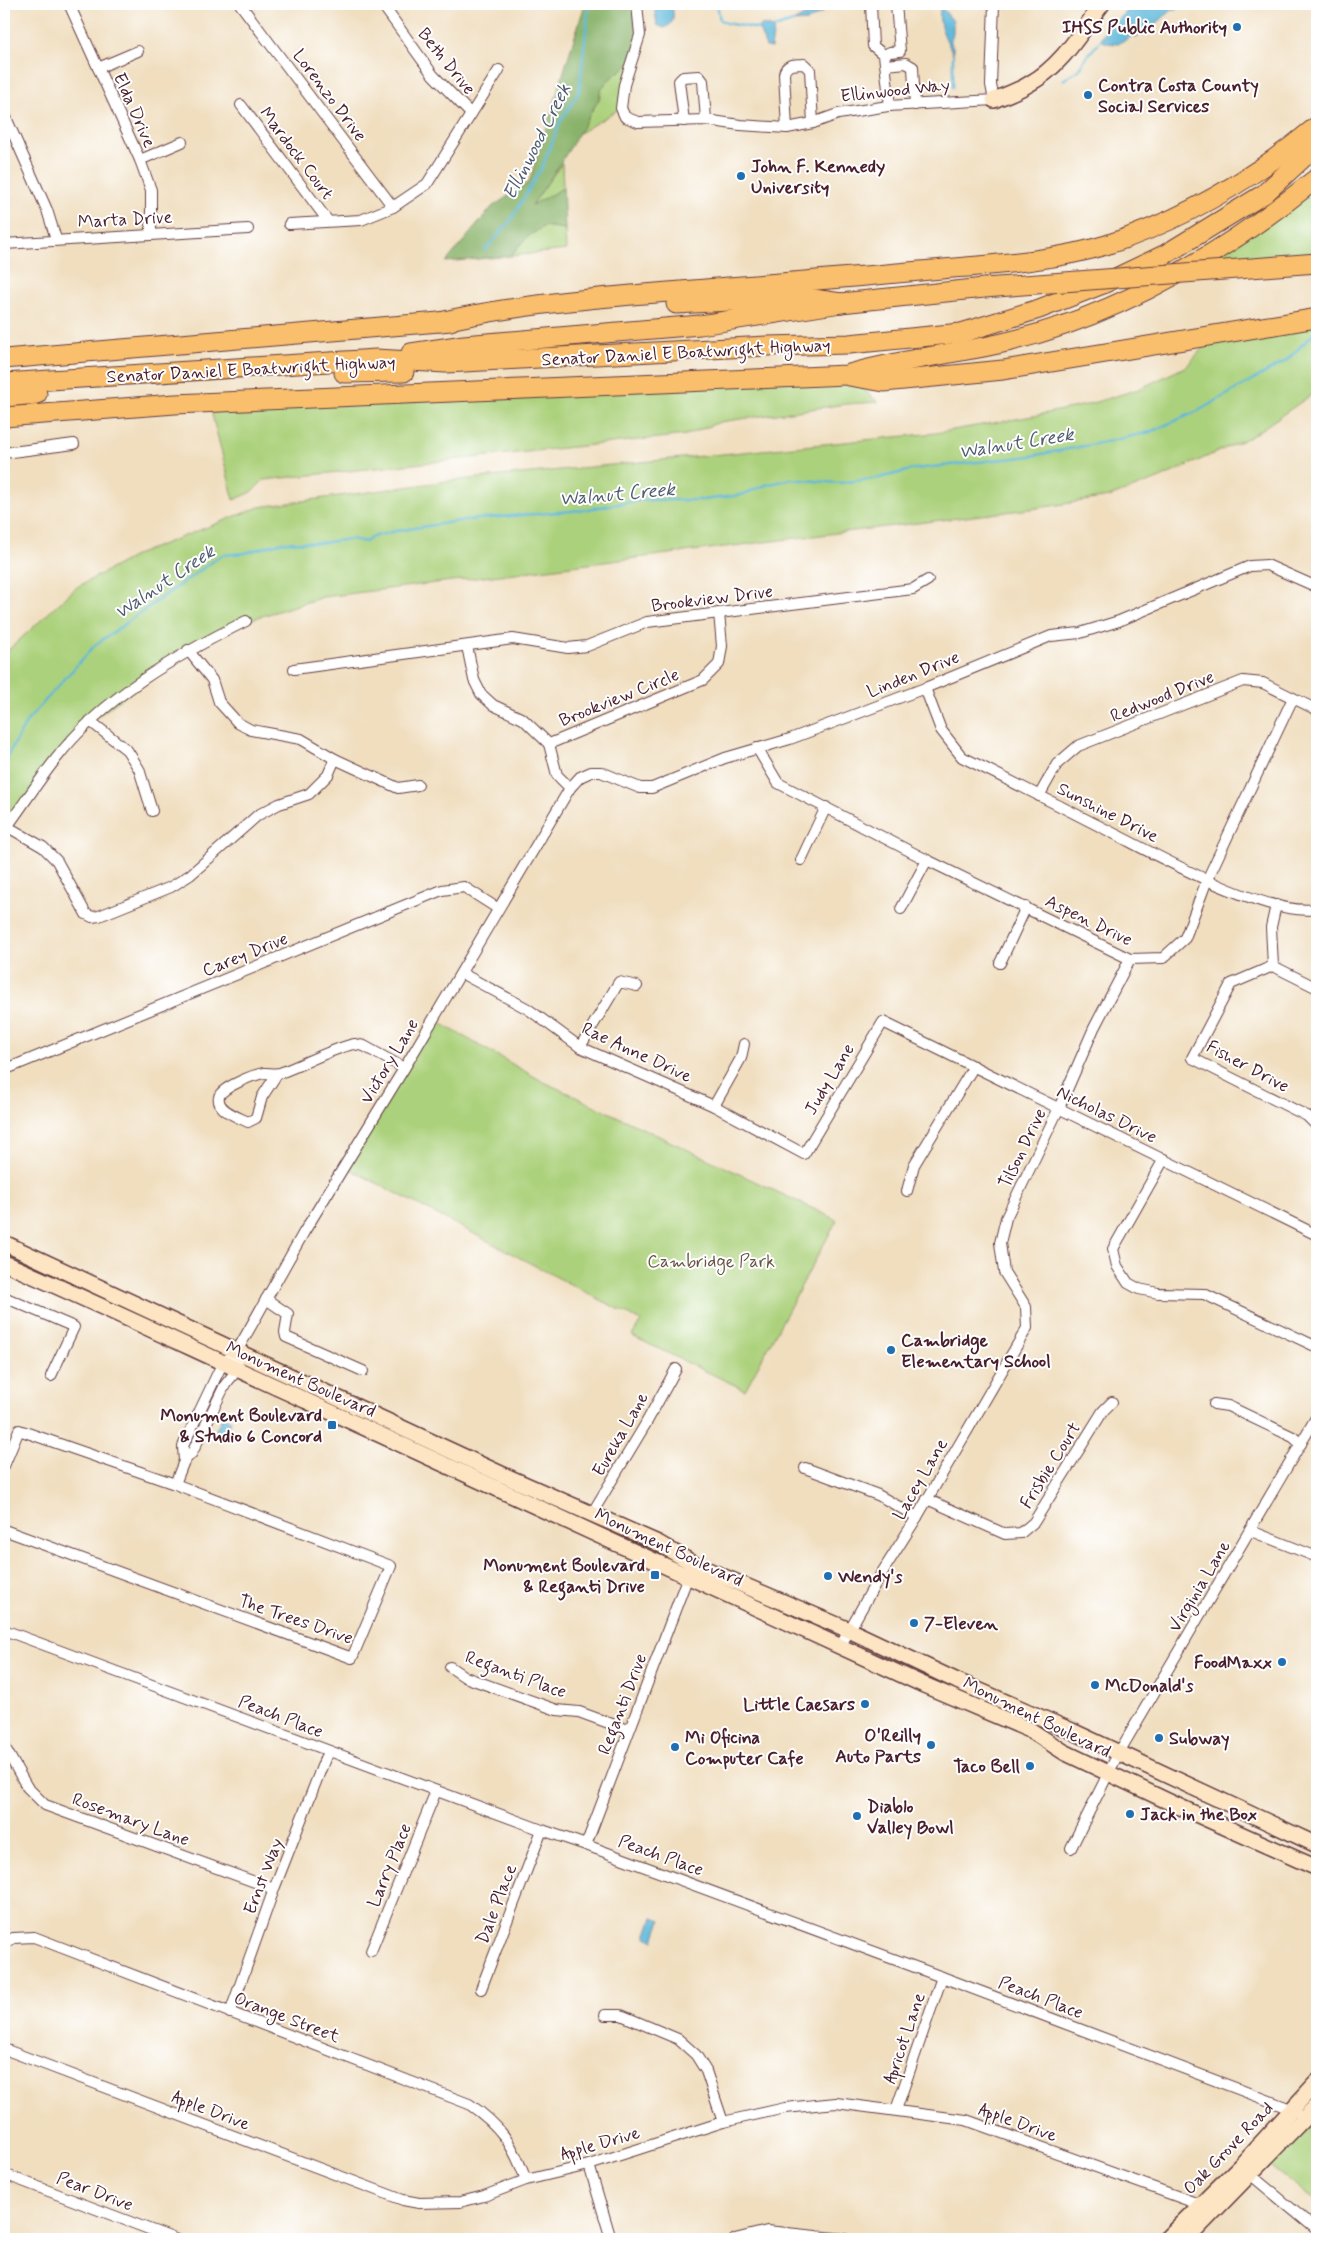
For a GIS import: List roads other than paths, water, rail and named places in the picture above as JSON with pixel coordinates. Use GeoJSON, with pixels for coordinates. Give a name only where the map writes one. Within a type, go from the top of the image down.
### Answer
{"type":"FeatureCollection","features":[{"type":"Feature","properties":{"kind":"highway"},"geometry":{"type":"LineString","coordinates":[[440,322],[485,312],[579,299],[865,276],[1040,259],[1104,245],[1154,227],[1235,186],[1280,156],[1317,126]]}},
{"type":"Feature","properties":{"kind":"highway","name":"Senator Daniel E Boatwright Highway"},"geometry":{"type":"LineString","coordinates":[[4,384],[376,359],[446,363],[767,346],[849,344],[961,333],[1040,310],[1103,284],[1166,254],[1264,194],[1317,145]]}},
{"type":"Feature","properties":{"kind":"highway","name":"Senator Daniel E Boatwright Highway"},"geometry":{"type":"LineString","coordinates":[[4,417],[175,404],[846,375],[883,364],[998,344],[1098,313],[1143,292],[1257,226],[1317,178]]}},
{"type":"Feature","properties":{"kind":"highway"},"geometry":{"type":"LineString","coordinates":[[376,359],[464,345],[700,325],[841,303],[984,288],[1317,263]]}},
{"type":"Feature","properties":{"kind":"highway"},"geometry":{"type":"LineString","coordinates":[[4,359],[631,306],[799,297],[841,303]]}},
{"type":"Feature","properties":{"kind":"highway"},"geometry":{"type":"LineString","coordinates":[[846,375],[884,382],[974,373],[1178,342],[1317,318]]}},
{"type":"Feature","properties":{"kind":"highway"},"geometry":{"type":"LineString","coordinates":[[4,397],[170,384],[335,374],[413,372],[446,363]]}},
{"type":"Feature","properties":{"kind":"main road","name":"Ellinwood Way"},"geometry":{"type":"LineString","coordinates":[[994,100],[1029,84],[1047,72],[1062,56],[1102,4]]}},
{"type":"Feature","properties":{"kind":"main road","name":"Monument Boulevard"},"geometry":{"type":"LineString","coordinates":[[4,1243],[591,1515],[658,1543],[696,1565],[849,1630],[956,1681],[1072,1731],[1216,1800],[1317,1845]]}},
{"type":"Feature","properties":{"kind":"main road","name":"Monument Boulevard"},"geometry":{"type":"LineString","coordinates":[[4,1263],[85,1298],[222,1364],[924,1685],[1030,1730],[1064,1752],[1180,1807],[1317,1868]]}},
{"type":"Feature","properties":{"kind":"main road"},"geometry":{"type":"LineString","coordinates":[[1180,1807],[1192,1802],[1216,1800]]}},
{"type":"Feature","properties":{"kind":"main road"},"geometry":{"type":"LineString","coordinates":[[1229,1829],[1259,1833],[1284,1841],[1300,1837]]}},
{"type":"Feature","properties":{"kind":"main road","name":"Oak Grove Road"},"geometry":{"type":"LineString","coordinates":[[1166,2239],[1241,2165],[1317,2082]]}},
{"type":"Feature","properties":{"kind":"main road","name":"Oak Grove Road"},"geometry":{"type":"LineString","coordinates":[[1187,2239],[1317,2105]]}},
{"type":"Feature","properties":{"kind":"street","name":"Elda Drive"},"geometry":{"type":"LineString","coordinates":[[69,4],[140,160],[151,190],[151,234]]}},
{"type":"Feature","properties":{"kind":"street","name":"Lorenzo Drive"},"geometry":{"type":"LineString","coordinates":[[240,4],[393,206]]}},
{"type":"Feature","properties":{"kind":"street","name":"Beth Drive"},"geometry":{"type":"LineString","coordinates":[[382,4],[434,75],[471,114]]}},
{"type":"Feature","properties":{"kind":"street","name":"Ellinwood Way"},"geometry":{"type":"LineString","coordinates":[[638,4],[640,35],[624,85],[621,108],[626,117],[638,122],[706,120],[740,125],[788,128],[813,123],[838,114],[890,106],[994,100]]}},
{"type":"Feature","properties":{"kind":"street"},"geometry":{"type":"LineString","coordinates":[[871,4],[873,46],[885,60],[890,106]]}},
{"type":"Feature","properties":{"kind":"street"},"geometry":{"type":"LineString","coordinates":[[885,60],[890,52],[900,51],[896,4]]}},
{"type":"Feature","properties":{"kind":"street"},"geometry":{"type":"LineString","coordinates":[[994,4],[991,85],[994,100]]}},
{"type":"Feature","properties":{"kind":"street"},"geometry":{"type":"LineString","coordinates":[[98,68],[138,51]]}},
{"type":"Feature","properties":{"kind":"street"},"geometry":{"type":"LineString","coordinates":[[885,60],[906,63],[913,67],[915,105]]}},
{"type":"Feature","properties":{"kind":"street"},"geometry":{"type":"LineString","coordinates":[[788,128],[784,74],[785,68],[789,66],[804,64],[810,70],[813,123]]}},
{"type":"Feature","properties":{"kind":"street"},"geometry":{"type":"LineString","coordinates":[[289,224],[361,220],[393,206],[427,184],[499,70]]}},
{"type":"Feature","properties":{"kind":"street"},"geometry":{"type":"LineString","coordinates":[[684,121],[679,81],[683,77],[698,76],[703,81],[706,120]]}},
{"type":"Feature","properties":{"kind":"street","name":"Mardock Court"},"geometry":{"type":"LineString","coordinates":[[241,104],[328,221]]}},
{"type":"Feature","properties":{"kind":"street"},"geometry":{"type":"LineString","coordinates":[[4,113],[47,210],[56,239]]}},
{"type":"Feature","properties":{"kind":"street"},"geometry":{"type":"LineString","coordinates":[[140,160],[182,142]]}},
{"type":"Feature","properties":{"kind":"street","name":"Marta Drive"},"geometry":{"type":"LineString","coordinates":[[4,244],[56,239],[248,229]]}},
{"type":"Feature","properties":{"kind":"street"},"geometry":{"type":"LineString","coordinates":[[4,453],[74,444]]}},
{"type":"Feature","properties":{"kind":"street","name":"Linden Drive"},"geometry":{"type":"LineString","coordinates":[[570,788],[580,777],[591,772],[601,772],[640,788],[652,788],[725,758],[790,739],[925,688],[1051,636],[1080,633],[1119,622],[1250,566],[1267,565],[1317,587]]}},
{"type":"Feature","properties":{"kind":"street","name":"Brookview Drive"},"geometry":{"type":"LineString","coordinates":[[294,669],[514,639],[568,648],[587,646],[647,622],[913,589],[928,580]]}},
{"type":"Feature","properties":{"kind":"street","name":"Brookview Circle"},"geometry":{"type":"LineString","coordinates":[[467,646],[474,680],[481,694],[493,705],[523,719],[549,744],[704,680],[719,664],[722,646],[719,613]]}},
{"type":"Feature","properties":{"kind":"street"},"geometry":{"type":"LineString","coordinates":[[246,621],[188,650],[142,679],[90,721],[55,759],[6,830],[44,847],[65,874],[86,914],[92,917],[99,916],[170,887],[190,875],[258,816],[279,804],[309,794],[328,775],[336,759]]}},
{"type":"Feature","properties":{"kind":"street"},"geometry":{"type":"LineString","coordinates":[[188,650],[212,680],[219,702],[238,723],[251,730],[300,739],[336,759],[398,788],[418,785]]}},
{"type":"Feature","properties":{"kind":"street","name":"Redwood Drive"},"geometry":{"type":"LineString","coordinates":[[1039,796],[1057,764],[1078,746],[1244,681],[1263,684],[1317,710]]}},
{"type":"Feature","properties":{"kind":"street","name":"Sunshine Drive"},"geometry":{"type":"LineString","coordinates":[[925,688],[941,730],[962,757],[1207,880],[1276,905],[1307,911],[1317,909]]}},
{"type":"Feature","properties":{"kind":"street","name":"Aspen Drive"},"geometry":{"type":"LineString","coordinates":[[757,748],[778,784],[927,860],[1130,959],[1163,958],[1185,938],[1207,880],[1293,698]]}},
{"type":"Feature","properties":{"kind":"street"},"geometry":{"type":"LineString","coordinates":[[90,721],[127,750],[139,769],[152,811]]}},
{"type":"Feature","properties":{"kind":"street"},"geometry":{"type":"LineString","coordinates":[[549,744],[557,775],[570,788]]}},
{"type":"Feature","properties":{"kind":"street","name":"Victory Lane"},"geometry":{"type":"LineString","coordinates":[[237,1351],[304,1232],[461,973],[570,788]]}},
{"type":"Feature","properties":{"kind":"street"},"geometry":{"type":"LineString","coordinates":[[801,860],[826,808]]}},
{"type":"Feature","properties":{"kind":"street"},"geometry":{"type":"LineString","coordinates":[[901,909],[927,860]]}},
{"type":"Feature","properties":{"kind":"street","name":"Carey Drive"},"geometry":{"type":"LineString","coordinates":[[4,1070],[442,890],[464,887],[498,908]]}},
{"type":"Feature","properties":{"kind":"street"},"geometry":{"type":"LineString","coordinates":[[1276,905],[1272,927],[1274,966],[1317,988]]}},
{"type":"Feature","properties":{"kind":"street"},"geometry":{"type":"LineString","coordinates":[[1000,963],[1026,907]]}},
{"type":"Feature","properties":{"kind":"street","name":"Tilson Drive"},"geometry":{"type":"LineString","coordinates":[[1027,1328],[1026,1307],[1004,1272],[1000,1243],[1006,1218],[1059,1108],[1094,1028],[1130,959]]}},
{"type":"Feature","properties":{"kind":"street","name":"Fisher Drive"},"geometry":{"type":"LineString","coordinates":[[1274,966],[1232,984],[1192,1058],[1307,1116],[1317,1126]]}},
{"type":"Feature","properties":{"kind":"street","name":"Rae Anne Drive"},"geometry":{"type":"LineString","coordinates":[[461,973],[528,1009],[580,1047],[714,1106],[804,1154]]}},
{"type":"Feature","properties":{"kind":"street"},"geometry":{"type":"LineString","coordinates":[[580,1047],[619,982],[637,986]]}},
{"type":"Feature","properties":{"kind":"street","name":"Nicholas Drive"},"geometry":{"type":"LineString","coordinates":[[883,1022],[1317,1235]]}},
{"type":"Feature","properties":{"kind":"street","name":"Judy Lane"},"geometry":{"type":"LineString","coordinates":[[804,1154],[883,1022]]}},
{"type":"Feature","properties":{"kind":"street"},"geometry":{"type":"LineString","coordinates":[[277,1074],[262,1097],[256,1118],[252,1121],[248,1122],[222,1108],[219,1095],[221,1090],[263,1073],[277,1074],[354,1044],[364,1046],[404,1068]]}},
{"type":"Feature","properties":{"kind":"street"},"geometry":{"type":"LineString","coordinates":[[714,1106],[741,1058],[744,1044]]}},
{"type":"Feature","properties":{"kind":"street"},"geometry":{"type":"LineString","coordinates":[[907,1191],[914,1165],[974,1066]]}},
{"type":"Feature","properties":{"kind":"street"},"geometry":{"type":"LineString","coordinates":[[1164,1159],[1113,1248],[1117,1266],[1128,1283],[1139,1289],[1158,1293],[1204,1294],[1317,1347]]}},
{"type":"Feature","properties":{"kind":"street"},"geometry":{"type":"LineString","coordinates":[[4,1297],[74,1327],[51,1376]]}},
{"type":"Feature","properties":{"kind":"street"},"geometry":{"type":"LineString","coordinates":[[266,1300],[288,1314],[286,1337],[363,1371]]}},
{"type":"Feature","properties":{"kind":"street","name":"Lacey Lane"},"geometry":{"type":"LineString","coordinates":[[841,1646],[1027,1328]]}},
{"type":"Feature","properties":{"kind":"street"},"geometry":{"type":"LineString","coordinates":[[184,1461],[183,1446],[222,1364],[237,1351]]}},
{"type":"Feature","properties":{"kind":"street"},"geometry":{"type":"LineString","coordinates":[[175,1484],[184,1461],[192,1453],[225,1385],[237,1370],[237,1351]]}},
{"type":"Feature","properties":{"kind":"street","name":"Eureka Lane"},"geometry":{"type":"LineString","coordinates":[[591,1515],[645,1426],[676,1368]]}},
{"type":"Feature","properties":{"kind":"street","name":"Frisbie Court"},"geometry":{"type":"LineString","coordinates":[[927,1499],[1005,1534],[1021,1533],[1034,1522],[1103,1411],[1112,1402]]}},
{"type":"Feature","properties":{"kind":"street"},"geometry":{"type":"LineString","coordinates":[[1214,1404],[1228,1406],[1293,1437],[1301,1444]]}},
{"type":"Feature","properties":{"kind":"street","name":"Virginia Lane"},"geometry":{"type":"LineString","coordinates":[[1071,1848],[1118,1754],[1317,1416]]}},
{"type":"Feature","properties":{"kind":"street","name":"The Trees Drive"},"geometry":{"type":"LineString","coordinates":[[4,1466],[19,1430],[175,1484],[391,1566],[352,1658],[4,1530]]}},
{"type":"Feature","properties":{"kind":"street"},"geometry":{"type":"LineString","coordinates":[[805,1468],[878,1495],[917,1518]]}},
{"type":"Feature","properties":{"kind":"street"},"geometry":{"type":"LineString","coordinates":[[1251,1531],[1317,1557]]}},
{"type":"Feature","properties":{"kind":"street","name":"Reganti Drive"},"geometry":{"type":"LineString","coordinates":[[586,1845],[628,1730],[688,1576]]}},
{"type":"Feature","properties":{"kind":"street","name":"Peach Place"},"geometry":{"type":"LineString","coordinates":[[4,1630],[942,1977],[1292,2109],[1305,2118]]}},
{"type":"Feature","properties":{"kind":"street","name":"Reganti Place"},"geometry":{"type":"LineString","coordinates":[[450,1667],[465,1677],[557,1710],[579,1712],[628,1730]]}},
{"type":"Feature","properties":{"kind":"street","name":"Rosemary Lane"},"geometry":{"type":"LineString","coordinates":[[4,1746],[27,1787],[46,1805],[274,1889]]}},
{"type":"Feature","properties":{"kind":"street","name":"Ernst Way"},"geometry":{"type":"LineString","coordinates":[[230,2013],[274,1889],[328,1751]]}},
{"type":"Feature","properties":{"kind":"street","name":"Larry Place"},"geometry":{"type":"LineString","coordinates":[[371,1950],[436,1791]]}},
{"type":"Feature","properties":{"kind":"street","name":"Dale Place"},"geometry":{"type":"LineString","coordinates":[[481,1988],[542,1830]]}},
{"type":"Feature","properties":{"kind":"street","name":"Orange Street"},"geometry":{"type":"LineString","coordinates":[[4,1945],[13,1938],[34,1937],[469,2104],[488,2117],[506,2138],[516,2154],[526,2180]]}},
{"type":"Feature","properties":{"kind":"street","name":"Apricot Lane"},"geometry":{"type":"LineString","coordinates":[[896,2110],[942,1977]]}},
{"type":"Feature","properties":{"kind":"street"},"geometry":{"type":"LineString","coordinates":[[604,2015],[621,2015],[678,2039],[696,2055],[706,2071],[723,2122]]}},
{"type":"Feature","properties":{"kind":"street","name":"Apple Drive"},"geometry":{"type":"LineString","coordinates":[[4,2049],[403,2200],[419,2203],[460,2202],[484,2196],[526,2180],[589,2165],[723,2122],[785,2108],[836,2103],[966,2120],[1216,2210]]}},
{"type":"Feature","properties":{"kind":"street"},"geometry":{"type":"LineString","coordinates":[[589,2165],[611,2239]]}},
{"type":"Feature","properties":{"kind":"street","name":"Pear Drive"},"geometry":{"type":"LineString","coordinates":[[4,2174],[175,2239]]}},
{"type":"Feature","properties":{"kind":"street"},"geometry":{"type":"LineString","coordinates":[[1251,2175],[1317,2230]]}},
{"type":"Feature","properties":{"kind":"street"},"geometry":{"type":"LineString","coordinates":[[735,2239],[767,2231],[789,2236],[845,2239]]}},
{"type":"Feature","properties":{"kind":"water"},"geometry":{"type":"Polygon","coordinates":[[[654,4],[674,4],[672,5],[673,19],[668,26],[664,28],[657,25],[654,4]]]}},
{"type":"Feature","properties":{"kind":"water"},"geometry":{"type":"Polygon","coordinates":[[[811,4],[825,4],[824,11],[808,21],[793,22],[806,15],[811,4]]]}},
{"type":"Feature","properties":{"kind":"water"},"geometry":{"type":"Polygon","coordinates":[[[1132,4],[1187,4],[1186,7],[1171,11],[1151,28],[1136,37],[1132,36],[1113,44],[1101,40],[1108,29],[1132,4]]]}},
{"type":"Feature","properties":{"kind":"water"},"geometry":{"type":"Polygon","coordinates":[[[941,7],[953,21],[953,34],[950,41],[953,47],[953,55],[941,26],[941,7]]]}},
{"type":"Feature","properties":{"kind":"water"},"geometry":{"type":"Polygon","coordinates":[[[761,25],[774,28],[771,48],[766,47],[759,29],[761,25]]]}},
{"type":"Feature","properties":{"kind":"water"},"geometry":{"type":"Polygon","coordinates":[[[222,1417],[231,1421],[223,1438],[214,1434],[222,1417]]]}},
{"type":"Feature","properties":{"kind":"water"},"geometry":{"type":"Polygon","coordinates":[[[653,1917],[661,1920],[654,1940],[646,1937],[653,1917]]]}},
{"type":"Feature","properties":{"kind":"waterway","name":"Ellinwood Creek"},"geometry":{"type":"LineString","coordinates":[[485,250],[511,220],[543,165],[561,120],[579,92],[589,4]]}},
{"type":"Feature","properties":{"kind":"waterway"},"geometry":{"type":"LineString","coordinates":[[717,4],[720,20],[726,23],[759,29]]}},
{"type":"Feature","properties":{"kind":"waterway"},"geometry":{"type":"LineString","coordinates":[[774,28],[793,22]]}},
{"type":"Feature","properties":{"kind":"waterway"},"geometry":{"type":"LineString","coordinates":[[1063,80],[1080,69],[1084,60],[1101,40]]}},
{"type":"Feature","properties":{"kind":"waterway"},"geometry":{"type":"LineString","coordinates":[[953,55],[953,87]]}},
{"type":"Feature","properties":{"kind":"waterway","name":"Walnut Creek"},"geometry":{"type":"LineString","coordinates":[[4,762],[27,721],[95,645],[222,555],[245,553],[283,542],[320,543],[350,539],[366,542],[372,537],[396,531],[466,520],[583,510],[641,500],[704,500],[741,495],[766,485],[791,479],[839,483],[879,478],[915,469],[1031,456],[1106,442],[1150,432],[1198,411],[1286,361],[1317,330]]}},
{"type":"Feature","properties":{"kind":"place","name":"IHSS Public Authority"},"geometry":{"type":"Point","coordinates":[1237,27]}},
{"type":"Feature","properties":{"kind":"place","name":"Contra Costa County Social Services"},"geometry":{"type":"Point","coordinates":[1088,95]}},
{"type":"Feature","properties":{"kind":"place","name":"John F. Kennedy University"},"geometry":{"type":"Point","coordinates":[741,176]}},
{"type":"Feature","properties":{"kind":"place","name":"Cambridge Elementary School"},"geometry":{"type":"Point","coordinates":[891,1350]}},
{"type":"Feature","properties":{"kind":"place","name":"Monument Boulevard & Studio 6 Concord"},"geometry":{"type":"Point","coordinates":[332,1425]}},
{"type":"Feature","properties":{"kind":"place","name":"Monument Boulevard & Reganti Drive"},"geometry":{"type":"Point","coordinates":[655,1575]}},
{"type":"Feature","properties":{"kind":"place","name":"Wendy's"},"geometry":{"type":"Point","coordinates":[828,1576]}},
{"type":"Feature","properties":{"kind":"place","name":"7-Eleven"},"geometry":{"type":"Point","coordinates":[914,1623]}},
{"type":"Feature","properties":{"kind":"place","name":"FoodMaxx"},"geometry":{"type":"Point","coordinates":[1282,1662]}},
{"type":"Feature","properties":{"kind":"place","name":"McDonald's"},"geometry":{"type":"Point","coordinates":[1095,1685]}},
{"type":"Feature","properties":{"kind":"place","name":"Little Caesars"},"geometry":{"type":"Point","coordinates":[865,1704]}},
{"type":"Feature","properties":{"kind":"place","name":"Subway"},"geometry":{"type":"Point","coordinates":[1159,1738]}},
{"type":"Feature","properties":{"kind":"place","name":"O'Reilly Auto Parts"},"geometry":{"type":"Point","coordinates":[931,1745]}},
{"type":"Feature","properties":{"kind":"place","name":"Mi Oficina Computer Cafe"},"geometry":{"type":"Point","coordinates":[675,1747]}},
{"type":"Feature","properties":{"kind":"place","name":"Taco Bell"},"geometry":{"type":"Point","coordinates":[1030,1766]}},
{"type":"Feature","properties":{"kind":"place","name":"Jack in the Box"},"geometry":{"type":"Point","coordinates":[1130,1814]}},
{"type":"Feature","properties":{"kind":"place","name":"Diablo Valley Bowl"},"geometry":{"type":"Point","coordinates":[857,1816]}},
{"type":"Feature","properties":{"kind":"park label","name":"Cambridge Park"},"geometry":{"type":"Point","coordinates":[711,1261]}}]}
